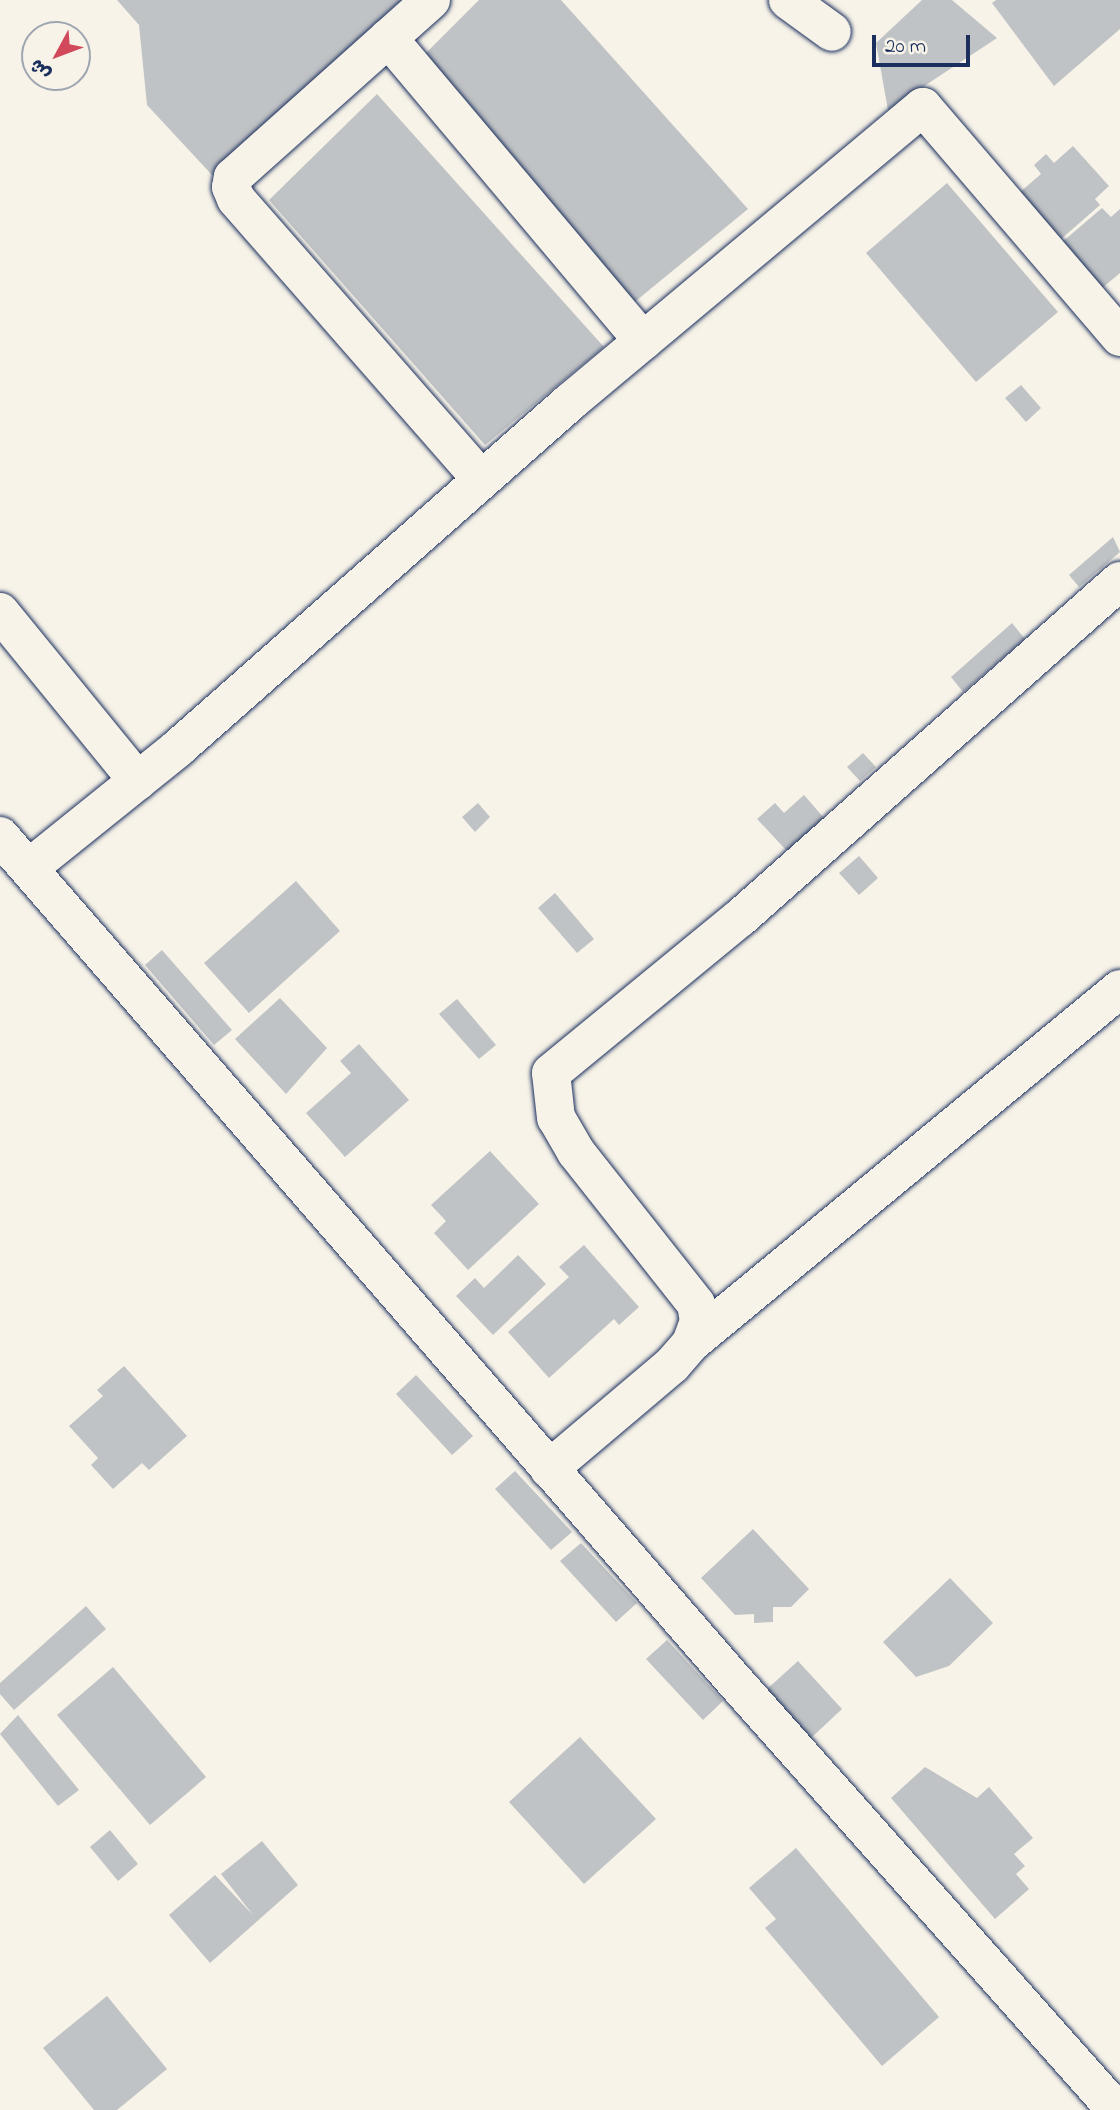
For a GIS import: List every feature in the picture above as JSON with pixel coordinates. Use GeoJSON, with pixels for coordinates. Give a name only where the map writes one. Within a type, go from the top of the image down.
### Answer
{"type":"FeatureCollection","features":[{"type":"Feature","properties":{"kind":"street"},"geometry":{"type":"LineString","coordinates":[[431,0],[233,177],[231,187],[236,199],[482,480]]}},
{"type":"Feature","properties":{"kind":"street"},"geometry":{"type":"LineString","coordinates":[[788,0],[832,32]]}},
{"type":"Feature","properties":{"kind":"street"},"geometry":{"type":"LineString","coordinates":[[388,38],[643,341]]}},
{"type":"Feature","properties":{"kind":"street"},"geometry":{"type":"LineString","coordinates":[[29,868],[138,781],[643,341],[923,107],[1120,337]]}},
{"type":"Feature","properties":{"kind":"street"},"geometry":{"type":"LineString","coordinates":[[691,1343],[699,1321],[696,1304],[576,1152],[556,1118],[551,1073],[740,918],[1120,581]]}},
{"type":"Feature","properties":{"kind":"street"},"geometry":{"type":"LineString","coordinates":[[0,612],[138,781]]}},
{"type":"Feature","properties":{"kind":"street"},"geometry":{"type":"LineString","coordinates":[[0,836],[549,1469],[1116,2110]]}},
{"type":"Feature","properties":{"kind":"street"},"geometry":{"type":"LineString","coordinates":[[549,1469],[691,1343],[1120,989]]}},
{"type":"Feature","properties":{"kind":"building"},"geometry":{"type":"Polygon","coordinates":[[[117,0],[406,0],[212,175],[147,105],[139,25],[117,0]]]}},
{"type":"Feature","properties":{"kind":"building"},"geometry":{"type":"Polygon","coordinates":[[[479,0],[561,0],[748,209],[620,314],[412,67],[479,0]]]}},
{"type":"Feature","properties":{"kind":"building"},"geometry":{"type":"Polygon","coordinates":[[[922,0],[952,0],[997,38],[888,110],[876,43],[922,0]]]}},
{"type":"Feature","properties":{"kind":"building"},"geometry":{"type":"Polygon","coordinates":[[[996,0],[1120,0],[1120,29],[1054,86],[992,3],[996,0]]]}},
{"type":"Feature","properties":{"kind":"building"},"geometry":{"type":"Polygon","coordinates":[[[377,94],[604,347],[485,445],[269,200],[377,94]]]}},
{"type":"Feature","properties":{"kind":"building"},"geometry":{"type":"Polygon","coordinates":[[[1073,146],[1109,186],[1095,199],[1100,205],[1060,240],[1019,193],[1041,174],[1034,165],[1046,154],[1054,163],[1073,146]]]}},
{"type":"Feature","properties":{"kind":"building"},"geometry":{"type":"Polygon","coordinates":[[[947,183],[1058,312],[976,382],[866,253],[947,183]]]}},
{"type":"Feature","properties":{"kind":"building"},"geometry":{"type":"Polygon","coordinates":[[[1102,208],[1111,217],[1120,209],[1120,273],[1101,289],[1061,243],[1102,208]]]}},
{"type":"Feature","properties":{"kind":"building"},"geometry":{"type":"Polygon","coordinates":[[[1021,385],[1041,408],[1026,422],[1005,398],[1021,385]]]}},
{"type":"Feature","properties":{"kind":"building"},"geometry":{"type":"Polygon","coordinates":[[[1113,537],[1120,552],[1079,587],[1069,575],[1113,537]]]}},
{"type":"Feature","properties":{"kind":"building"},"geometry":{"type":"Polygon","coordinates":[[[1012,623],[1025,639],[963,692],[951,677],[1012,623]]]}},
{"type":"Feature","properties":{"kind":"building"},"geometry":{"type":"Polygon","coordinates":[[[863,753],[876,767],[860,781],[847,767],[863,753]]]}},
{"type":"Feature","properties":{"kind":"building"},"geometry":{"type":"Polygon","coordinates":[[[804,795],[824,818],[787,851],[757,819],[775,803],[784,813],[804,795]]]}},
{"type":"Feature","properties":{"kind":"building"},"geometry":{"type":"Polygon","coordinates":[[[478,803],[490,817],[475,832],[462,817],[478,803]]]}},
{"type":"Feature","properties":{"kind":"building"},"geometry":{"type":"Polygon","coordinates":[[[859,856],[878,878],[859,895],[839,873],[859,856]]]}},
{"type":"Feature","properties":{"kind":"building"},"geometry":{"type":"Polygon","coordinates":[[[296,881],[340,931],[249,1013],[204,963],[296,881]]]}},
{"type":"Feature","properties":{"kind":"building"},"geometry":{"type":"Polygon","coordinates":[[[555,893],[594,939],[577,953],[538,908],[555,893]]]}},
{"type":"Feature","properties":{"kind":"building"},"geometry":{"type":"Polygon","coordinates":[[[162,950],[232,1030],[214,1045],[145,965],[162,950]]]}},
{"type":"Feature","properties":{"kind":"building"},"geometry":{"type":"Polygon","coordinates":[[[280,998],[327,1048],[286,1094],[235,1039],[280,998]]]}},
{"type":"Feature","properties":{"kind":"building"},"geometry":{"type":"Polygon","coordinates":[[[457,999],[496,1045],[479,1059],[439,1014],[457,999]]]}},
{"type":"Feature","properties":{"kind":"building"},"geometry":{"type":"Polygon","coordinates":[[[359,1044],[409,1100],[345,1157],[306,1113],[351,1073],[340,1061],[359,1044]]]}},
{"type":"Feature","properties":{"kind":"building"},"geometry":{"type":"Polygon","coordinates":[[[490,1151],[539,1204],[468,1270],[434,1233],[446,1221],[431,1205],[490,1151]]]}},
{"type":"Feature","properties":{"kind":"building"},"geometry":{"type":"Polygon","coordinates":[[[584,1245],[639,1307],[619,1325],[614,1319],[549,1378],[508,1332],[569,1277],[559,1267],[584,1245]]]}},
{"type":"Feature","properties":{"kind":"building"},"geometry":{"type":"Polygon","coordinates":[[[518,1255],[546,1284],[493,1335],[456,1296],[475,1278],[484,1288],[518,1255]]]}},
{"type":"Feature","properties":{"kind":"building"},"geometry":{"type":"Polygon","coordinates":[[[124,1366],[187,1436],[149,1470],[142,1463],[113,1489],[91,1465],[98,1458],[69,1426],[103,1396],[97,1390],[124,1366]]]}},
{"type":"Feature","properties":{"kind":"building"},"geometry":{"type":"Polygon","coordinates":[[[416,1375],[473,1436],[452,1455],[396,1394],[416,1375]]]}},
{"type":"Feature","properties":{"kind":"building"},"geometry":{"type":"Polygon","coordinates":[[[515,1471],[572,1532],[551,1550],[495,1489],[515,1471]]]}},
{"type":"Feature","properties":{"kind":"building"},"geometry":{"type":"Polygon","coordinates":[[[753,1529],[809,1589],[791,1607],[773,1607],[773,1622],[754,1623],[754,1614],[735,1615],[701,1578],[753,1529]]]}},
{"type":"Feature","properties":{"kind":"building"},"geometry":{"type":"Polygon","coordinates":[[[581,1543],[637,1603],[616,1622],[560,1561],[581,1543]]]}},
{"type":"Feature","properties":{"kind":"building"},"geometry":{"type":"Polygon","coordinates":[[[950,1578],[993,1623],[949,1666],[916,1677],[883,1642],[950,1578]]]}},
{"type":"Feature","properties":{"kind":"building"},"geometry":{"type":"Polygon","coordinates":[[[86,1606],[106,1629],[14,1710],[0,1694],[0,1683],[86,1606]]]}},
{"type":"Feature","properties":{"kind":"building"},"geometry":{"type":"Polygon","coordinates":[[[667,1640],[723,1701],[703,1720],[646,1659],[667,1640]]]}},
{"type":"Feature","properties":{"kind":"building"},"geometry":{"type":"Polygon","coordinates":[[[798,1661],[842,1709],[811,1738],[766,1690],[798,1661]]]}},
{"type":"Feature","properties":{"kind":"building"},"geometry":{"type":"Polygon","coordinates":[[[113,1667],[206,1777],[150,1825],[57,1715],[113,1667]]]}},
{"type":"Feature","properties":{"kind":"building"},"geometry":{"type":"Polygon","coordinates":[[[18,1715],[79,1790],[58,1806],[0,1734],[18,1715]]]}},
{"type":"Feature","properties":{"kind":"building"},"geometry":{"type":"Polygon","coordinates":[[[580,1737],[656,1819],[584,1884],[509,1802],[580,1737]]]}},
{"type":"Feature","properties":{"kind":"building"},"geometry":{"type":"Polygon","coordinates":[[[925,1767],[977,1798],[989,1787],[1033,1838],[1014,1854],[1025,1866],[1016,1874],[1029,1889],[995,1919],[891,1798],[925,1767]]]}},
{"type":"Feature","properties":{"kind":"building"},"geometry":{"type":"Polygon","coordinates":[[[110,1830],[138,1864],[118,1881],[90,1847],[110,1830]]]}},
{"type":"Feature","properties":{"kind":"building"},"geometry":{"type":"Polygon","coordinates":[[[262,1841],[298,1885],[210,1963],[169,1915],[215,1875],[253,1915],[221,1874],[262,1841]]]}},
{"type":"Feature","properties":{"kind":"building"},"geometry":{"type":"Polygon","coordinates":[[[796,1848],[939,2017],[882,2066],[765,1928],[776,1919],[749,1888],[796,1848]]]}},
{"type":"Feature","properties":{"kind":"building"},"geometry":{"type":"Polygon","coordinates":[[[107,1996],[167,2069],[117,2110],[94,2110],[43,2048],[107,1996]]]}}]}
